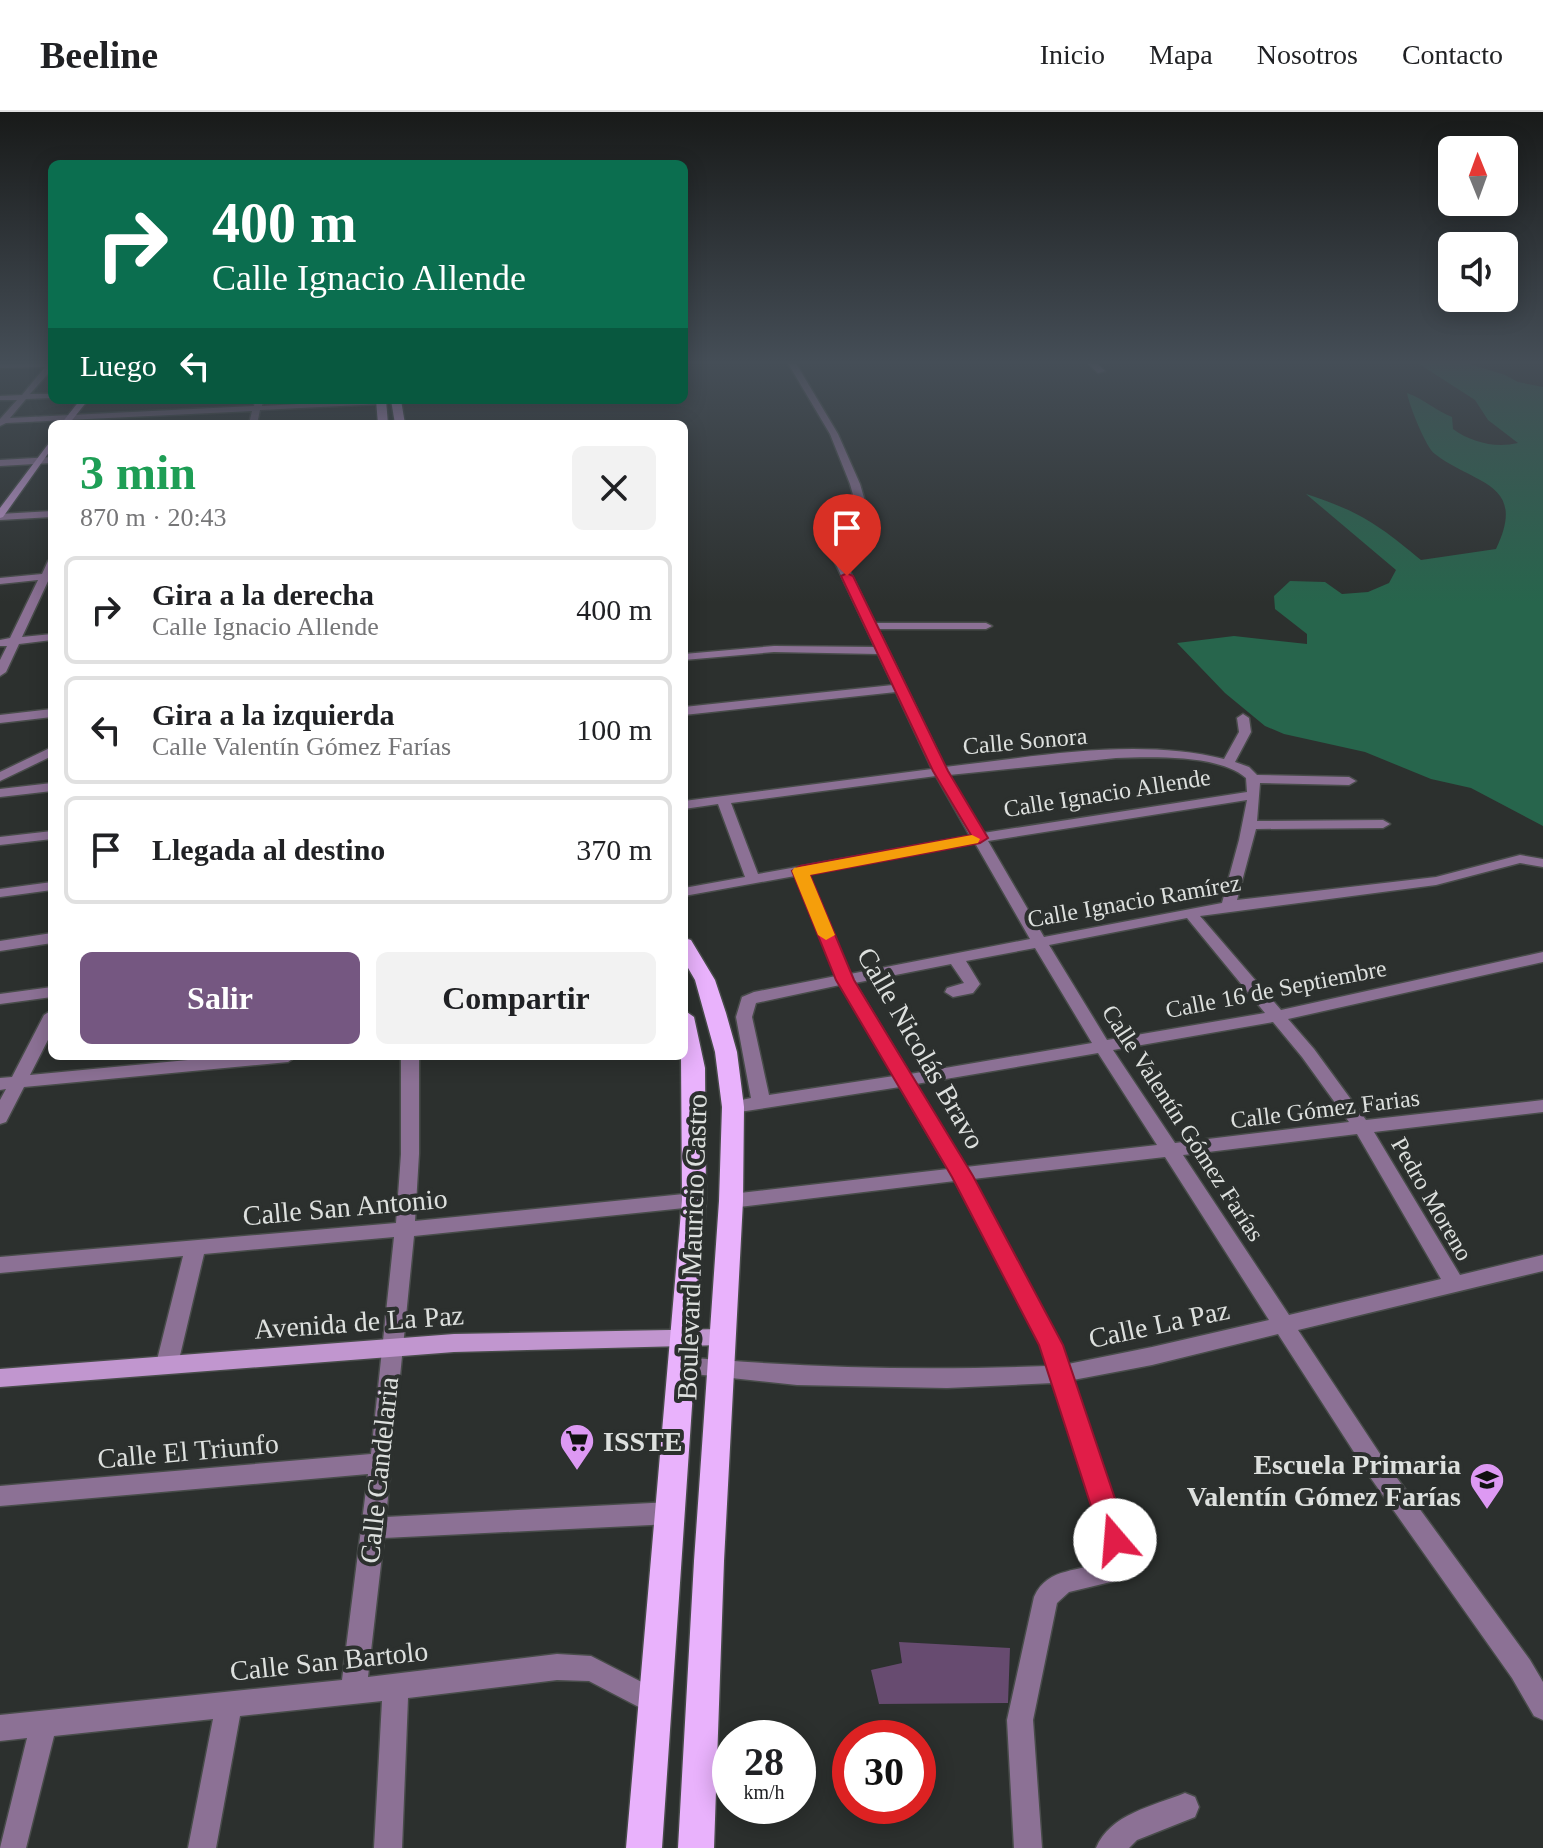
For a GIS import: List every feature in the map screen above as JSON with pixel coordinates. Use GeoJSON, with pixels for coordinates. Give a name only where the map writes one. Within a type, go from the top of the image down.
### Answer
{"type":"FeatureCollection","features":[{"type":"Feature","properties":{"kind":"main road"},"geometry":{"type":"LineString","coordinates":[[0,530],[3,516],[48,447]]}},
{"type":"Feature","properties":{"kind":"main road"},"geometry":{"type":"LineString","coordinates":[[3,516],[48,465]]}},
{"type":"Feature","properties":{"kind":"main road","name":"Boulevard Mauricio Castro"},"geometry":{"type":"LineString","coordinates":[[688,951],[705,980],[716,1013],[726,1052],[733,1107],[731,1201],[696,1848]]}},
{"type":"Feature","properties":{"kind":"main road","name":"Boulevard Mauricio Castro"},"geometry":{"type":"LineString","coordinates":[[644,1848],[694,1200],[696,1097],[688,1041]]}},
{"type":"Feature","properties":{"kind":"main road","name":"Avenida de La Paz"},"geometry":{"type":"LineString","coordinates":[[0,1378],[391,1347],[584,1338],[723,1337]]}},
{"type":"Feature","properties":{"kind":"street","name":"Calle Valentín Gómez Farías"},"geometry":{"type":"LineString","coordinates":[[837,441],[855,484],[868,529],[838,530],[829,533],[828,537],[940,771],[1103,1048],[1378,1470],[1521,1669],[1543,1707]]}},
{"type":"Feature","properties":{"kind":"street"},"geometry":{"type":"LineString","coordinates":[[0,463],[48,460]]}},
{"type":"Feature","properties":{"kind":"street"},"geometry":{"type":"LineString","coordinates":[[3,516],[48,514]]}},
{"type":"Feature","properties":{"kind":"street"},"geometry":{"type":"LineString","coordinates":[[0,581],[48,576]]}},
{"type":"Feature","properties":{"kind":"street"},"geometry":{"type":"LineString","coordinates":[[0,672],[48,578]]}},
{"type":"Feature","properties":{"kind":"street"},"geometry":{"type":"LineString","coordinates":[[870,626],[986,626]]}},
{"type":"Feature","properties":{"kind":"street"},"geometry":{"type":"LineString","coordinates":[[0,643],[48,637]]}},
{"type":"Feature","properties":{"kind":"street"},"geometry":{"type":"LineString","coordinates":[[688,657],[774,649],[881,651]]}},
{"type":"Feature","properties":{"kind":"street"},"geometry":{"type":"LineString","coordinates":[[688,711],[899,688]]}},
{"type":"Feature","properties":{"kind":"street"},"geometry":{"type":"LineString","coordinates":[[0,719],[48,713]]}},
{"type":"Feature","properties":{"kind":"street"},"geometry":{"type":"LineString","coordinates":[[1243,718],[1245,732],[1228,763],[1241,768],[1253,779],[1349,781]]}},
{"type":"Feature","properties":{"kind":"street"},"geometry":{"type":"LineString","coordinates":[[0,777],[48,753]]}},
{"type":"Feature","properties":{"kind":"street","name":"Calle Sonora"},"geometry":{"type":"LineString","coordinates":[[688,804],[940,771],[1130,754],[1228,763]]}},
{"type":"Feature","properties":{"kind":"street"},"geometry":{"type":"LineString","coordinates":[[1228,906],[1249,825],[1253,779]]}},
{"type":"Feature","properties":{"kind":"street"},"geometry":{"type":"LineString","coordinates":[[0,793],[48,787]]}},
{"type":"Feature","properties":{"kind":"street","name":"Calle Ignacio Allende"},"geometry":{"type":"LineString","coordinates":[[688,891],[980,838],[1254,795]]}},
{"type":"Feature","properties":{"kind":"street"},"geometry":{"type":"LineString","coordinates":[[723,799],[753,879]]}},
{"type":"Feature","properties":{"kind":"street"},"geometry":{"type":"LineString","coordinates":[[1249,825],[1383,824]]}},
{"type":"Feature","properties":{"kind":"street"},"geometry":{"type":"LineString","coordinates":[[0,841],[48,835]]}},
{"type":"Feature","properties":{"kind":"street","name":"Calle Ignacio Ramírez"},"geometry":{"type":"LineString","coordinates":[[761,1102],[744,1017],[748,1001],[754,997],[1228,906],[1436,881],[1536,861]]}},
{"type":"Feature","properties":{"kind":"street","name":"Calle Nicolás Bravo"},"geometry":{"type":"LineString","coordinates":[[800,871],[845,980],[908,1080],[1051,1345],[1115,1540],[1118,1563],[1110,1572],[1063,1582],[1046,1597],[1020,1720],[1028,1848]]}},
{"type":"Feature","properties":{"kind":"street"},"geometry":{"type":"LineString","coordinates":[[0,893],[48,887]]}},
{"type":"Feature","properties":{"kind":"street","name":"Pedro Moreno"},"geometry":{"type":"LineString","coordinates":[[1190,913],[1277,1016],[1363,1129],[1454,1283]]}},
{"type":"Feature","properties":{"kind":"street"},"geometry":{"type":"LineString","coordinates":[[0,946],[48,939]]}},
{"type":"Feature","properties":{"kind":"street"},"geometry":{"type":"LineString","coordinates":[[953,992],[967,989],[972,984],[955,957]]}},
{"type":"Feature","properties":{"kind":"street","name":"Calle 16 de Septiembre"},"geometry":{"type":"LineString","coordinates":[[733,1107],[1103,1048],[1277,1016],[1543,957]]}},
{"type":"Feature","properties":{"kind":"street"},"geometry":{"type":"LineString","coordinates":[[0,999],[48,993]]}},
{"type":"Feature","properties":{"kind":"street"},"geometry":{"type":"LineString","coordinates":[[0,1118],[9,1083],[48,1021]]}},
{"type":"Feature","properties":{"kind":"street"},"geometry":{"type":"LineString","coordinates":[[9,1083],[247,1060]]}},
{"type":"Feature","properties":{"kind":"street","name":"Calle Candelaria"},"geometry":{"type":"LineString","coordinates":[[353,1692],[405,1229],[410,1154],[410,1060]]}},
{"type":"Feature","properties":{"kind":"street","name":"Calle Gómez Farias"},"geometry":{"type":"LineString","coordinates":[[731,1201],[1171,1152],[1543,1106]]}},
{"type":"Feature","properties":{"kind":"street","name":"Calle San Antonio"},"geometry":{"type":"LineString","coordinates":[[0,1265],[694,1200]]}},
{"type":"Feature","properties":{"kind":"street"},"geometry":{"type":"LineString","coordinates":[[167,1364],[195,1249]]}},
{"type":"Feature","properties":{"kind":"street","name":"Calle La Paz"},"geometry":{"type":"LineString","coordinates":[[683,1366],[797,1376],[947,1379],[1060,1374],[1152,1356],[1543,1263]]}},
{"type":"Feature","properties":{"kind":"street","name":"Calle El Triunfo"},"geometry":{"type":"LineString","coordinates":[[0,1496],[381,1463]]}},
{"type":"Feature","properties":{"kind":"street"},"geometry":{"type":"LineString","coordinates":[[373,1528],[671,1513]]}},
{"type":"Feature","properties":{"kind":"street","name":"Calle San Bartolo"},"geometry":{"type":"LineString","coordinates":[[0,1728],[577,1667],[602,1673],[656,1703]]}},
{"type":"Feature","properties":{"kind":"street"},"geometry":{"type":"LineString","coordinates":[[388,1848],[396,1687]]}},
{"type":"Feature","properties":{"kind":"street"},"geometry":{"type":"LineString","coordinates":[[202,1848],[229,1704]]}},
{"type":"Feature","properties":{"kind":"street"},"geometry":{"type":"LineString","coordinates":[[12,1848],[44,1723]]}},
{"type":"Feature","properties":{"kind":"street"},"geometry":{"type":"LineString","coordinates":[[1110,1848],[1127,1830],[1185,1807]]}},
{"type":"Feature","properties":{"kind":"shaded area"},"geometry":{"type":"Polygon","coordinates":[[[1426,441],[1518,443],[1515,441],[1543,441],[1543,826],[1471,788],[1431,779],[1365,752],[1284,734],[1265,726],[1225,693],[1177,643],[1234,636],[1307,644],[1307,634],[1275,609],[1274,596],[1290,581],[1325,582],[1342,594],[1368,592],[1389,583],[1396,570],[1306,494],[1368,520],[1421,560],[1496,549],[1506,510],[1501,498],[1480,480],[1435,454],[1426,441]]]}},
{"type":"Feature","properties":{"kind":"shaded area"},"geometry":{"type":"Polygon","coordinates":[[[899,1642],[1010,1648],[1008,1703],[879,1704],[871,1670],[902,1663],[899,1642]]]}},
{"type":"Feature","properties":{"kind":"slow traffic"},"geometry":{"type":"LineString","coordinates":[[826,935],[800,871],[972,839]]}},
{"type":"Feature","properties":{"kind":"place","name":"ISSTE"},"geometry":{"type":"Point","coordinates":[577,1472]}},
{"type":"Feature","properties":{"kind":"place","name":"Escuela Primaria Valentín Gómez Farías"},"geometry":{"type":"Point","coordinates":[1487,1511]}},
{"type":"Feature","properties":{"kind":"route"},"geometry":{"type":"LineString","coordinates":[[847,576],[940,771],[980,838],[800,871],[845,980],[908,1080],[1051,1345],[1115,1540]]}}]}
